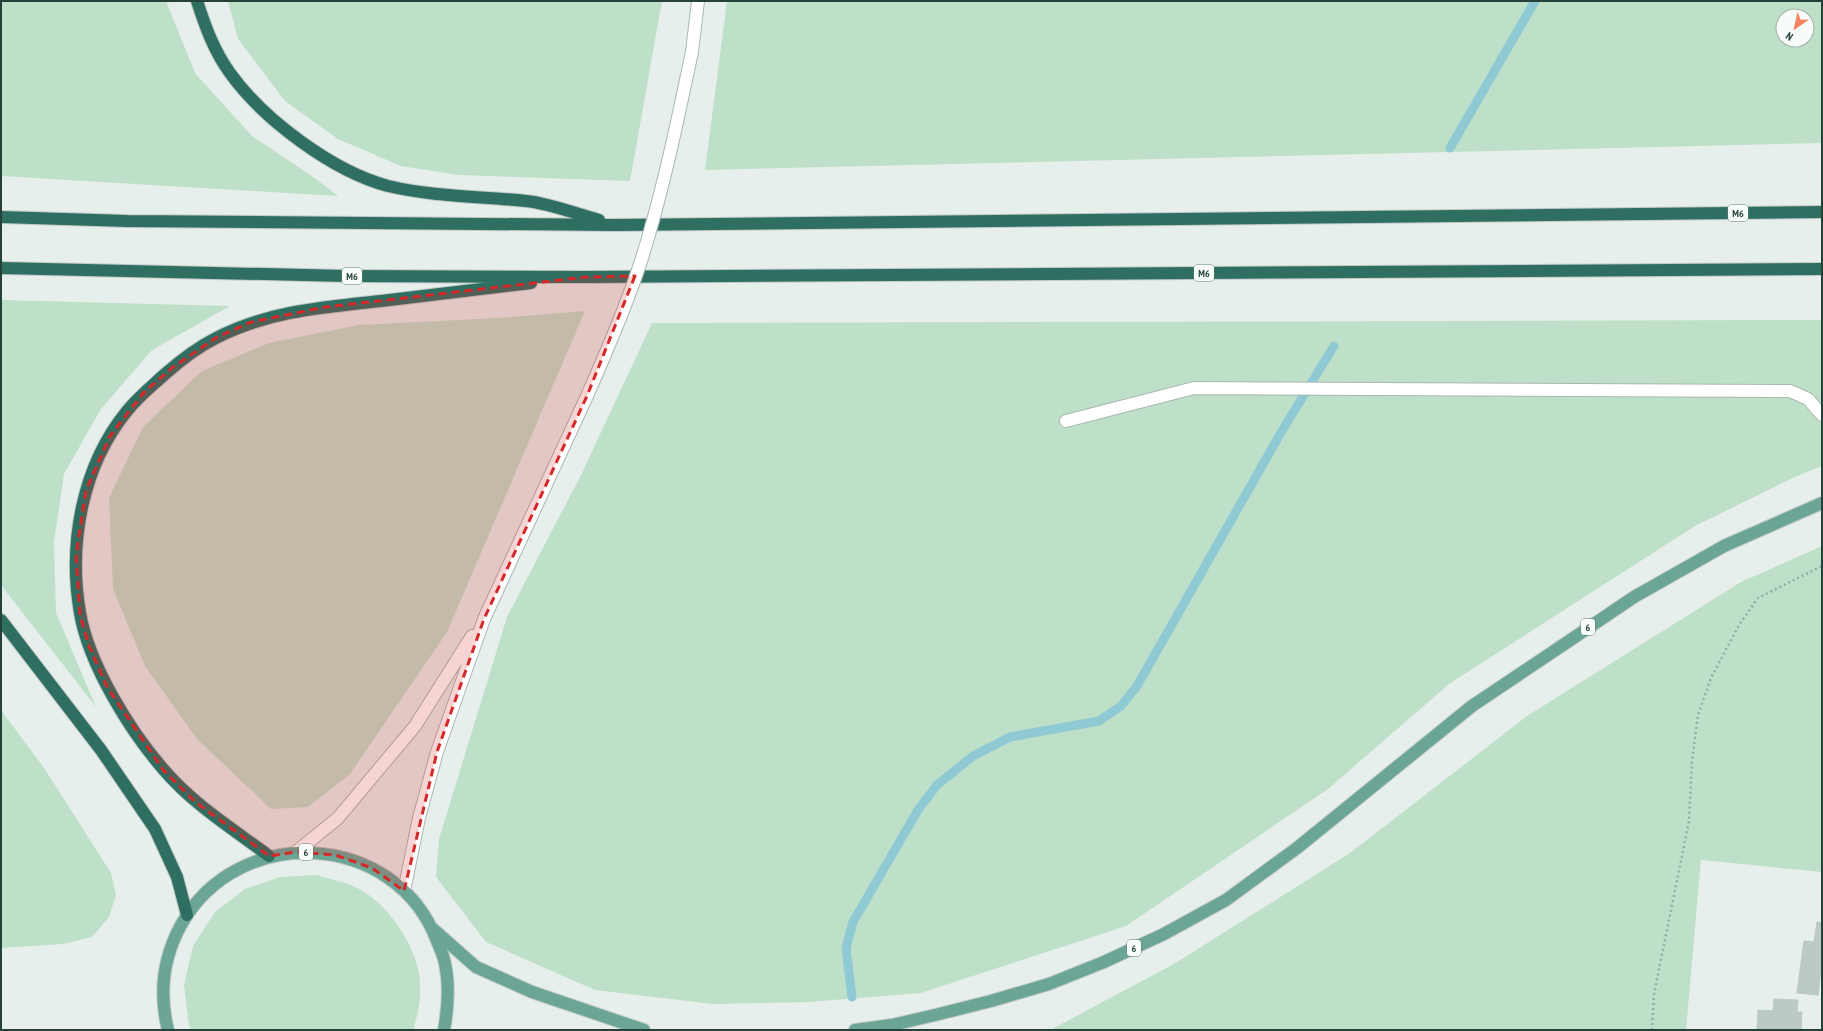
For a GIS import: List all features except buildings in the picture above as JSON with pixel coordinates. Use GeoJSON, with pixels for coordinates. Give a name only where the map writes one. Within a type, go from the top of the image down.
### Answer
{"type":"FeatureCollection","features":[{"type":"Feature","properties":{"kind":"highway"},"geometry":{"type":"LineString","coordinates":[[197,1],[205,27],[214,46],[229,72],[247,94],[285,129],[309,147],[356,175],[386,185],[448,197],[528,201],[616,225]]}},
{"type":"Feature","properties":{"kind":"highway","name":"M6"},"geometry":{"type":"LineString","coordinates":[[1,217],[127,222],[616,225],[1822,212]]}},
{"type":"Feature","properties":{"kind":"highway","name":"M6"},"geometry":{"type":"LineString","coordinates":[[1,268],[346,276],[586,277],[1822,269]]}},
{"type":"Feature","properties":{"kind":"highway"},"geometry":{"type":"LineString","coordinates":[[269,856],[195,802],[164,770],[130,723],[107,687],[89,646],[80,616],[77,590],[76,555],[79,526],[86,490],[97,459],[126,412],[144,392],[197,349],[217,337],[252,322],[325,307],[586,277]]}},
{"type":"Feature","properties":{"kind":"highway"},"geometry":{"type":"LineString","coordinates":[[1,620],[101,750],[155,829],[178,877],[187,915]]}},
{"type":"Feature","properties":{"kind":"main road","name":"6"},"geometry":{"type":"LineString","coordinates":[[855,1030],[892,1025],[991,1002],[1049,984],[1104,962],[1164,934],[1226,900],[1297,848],[1472,706],[1634,597],[1724,546],[1822,503]]}},
{"type":"Feature","properties":{"kind":"main road","name":"6"},"geometry":{"type":"LineString","coordinates":[[168,1030],[164,1015],[164,973],[169,953],[187,915],[203,895],[222,878],[245,865],[269,856],[296,852],[329,854],[354,860],[383,875],[404,891],[424,915],[432,929],[445,963],[449,1000],[444,1030]]}},
{"type":"Feature","properties":{"kind":"main road","name":"6"},"geometry":{"type":"LineString","coordinates":[[432,929],[476,966],[532,992],[644,1030]]}},
{"type":"Feature","properties":{"kind":"street"},"geometry":{"type":"LineString","coordinates":[[404,891],[419,818],[437,752],[484,619],[587,396],[618,323],[642,258],[662,189],[677,122],[692,52],[698,1]]}},
{"type":"Feature","properties":{"kind":"street"},"geometry":{"type":"LineString","coordinates":[[1066,421],[1194,388],[1790,391],[1808,399],[1822,415]]}},
{"type":"Feature","properties":{"kind":"street"},"geometry":{"type":"LineString","coordinates":[[296,852],[338,818],[415,726],[484,619]]}},
{"type":"Feature","properties":{"kind":"path"},"geometry":{"type":"LineString","coordinates":[[1652,1030],[1654,994],[1689,821],[1692,761],[1698,715],[1711,678],[1739,625],[1758,598],[1822,566]]}},
{"type":"Feature","properties":{"kind":"highlighted area"},"geometry":{"type":"Polygon","coordinates":[[[635,276],[587,396],[484,619],[437,752],[404,891],[372,868],[335,855],[296,852],[269,856],[195,802],[163,770],[107,687],[89,646],[80,616],[76,555],[86,490],[110,436],[144,392],[173,367],[217,337],[251,322],[325,307],[586,277],[635,276]]]}},
{"type":"Feature","properties":{"kind":"green space"},"geometry":{"type":"Polygon","coordinates":[[[1,1],[166,1],[195,73],[252,136],[316,179],[338,196],[1,176],[1,1]]]}},
{"type":"Feature","properties":{"kind":"green space"},"geometry":{"type":"Polygon","coordinates":[[[228,1],[662,1],[630,181],[459,175],[401,166],[338,139],[285,101],[238,39],[228,1]]]}},
{"type":"Feature","properties":{"kind":"green space"},"geometry":{"type":"Polygon","coordinates":[[[727,1],[1822,1],[1822,143],[705,170],[727,1]]]}},
{"type":"Feature","properties":{"kind":"green space"},"geometry":{"type":"Polygon","coordinates":[[[1,300],[230,306],[152,350],[101,409],[64,474],[54,542],[56,613],[96,707],[1,585],[1,300]]]}},
{"type":"Feature","properties":{"kind":"green space"},"geometry":{"type":"Polygon","coordinates":[[[585,311],[447,632],[350,774],[308,807],[271,809],[197,739],[145,666],[113,589],[109,498],[143,427],[202,371],[269,343],[359,325],[498,318],[585,311]]]}},
{"type":"Feature","properties":{"kind":"green space"},"geometry":{"type":"Polygon","coordinates":[[[1822,320],[1822,466],[1797,476],[1695,526],[1449,684],[1328,789],[1126,926],[921,993],[808,1002],[713,1004],[595,990],[486,942],[436,877],[439,839],[507,617],[582,473],[652,323],[1822,320]]]}},
{"type":"Feature","properties":{"kind":"green space"},"geometry":{"type":"Polygon","coordinates":[[[1822,546],[1822,872],[1701,860],[1686,1030],[1050,1030],[1174,964],[1350,853],[1527,716],[1741,582],[1822,546]]]}},
{"type":"Feature","properties":{"kind":"green space"},"geometry":{"type":"Polygon","coordinates":[[[1,710],[44,768],[111,873],[116,895],[109,917],[92,937],[63,944],[1,948],[1,710]]]}},
{"type":"Feature","properties":{"kind":"green space"},"geometry":{"type":"Polygon","coordinates":[[[317,875],[349,884],[376,900],[404,934],[416,960],[420,980],[419,1002],[413,1030],[191,1030],[189,1025],[184,985],[193,946],[215,912],[245,889],[280,877],[317,875]]]}},
{"type":"Feature","properties":{"kind":"waterway"},"geometry":{"type":"LineString","coordinates":[[1450,148],[1535,1]]}},
{"type":"Feature","properties":{"kind":"waterway"},"geometry":{"type":"LineString","coordinates":[[852,997],[846,948],[853,922],[918,810],[937,785],[973,756],[1010,737],[1099,721],[1121,706],[1137,686],[1283,429],[1334,346]]}}]}
